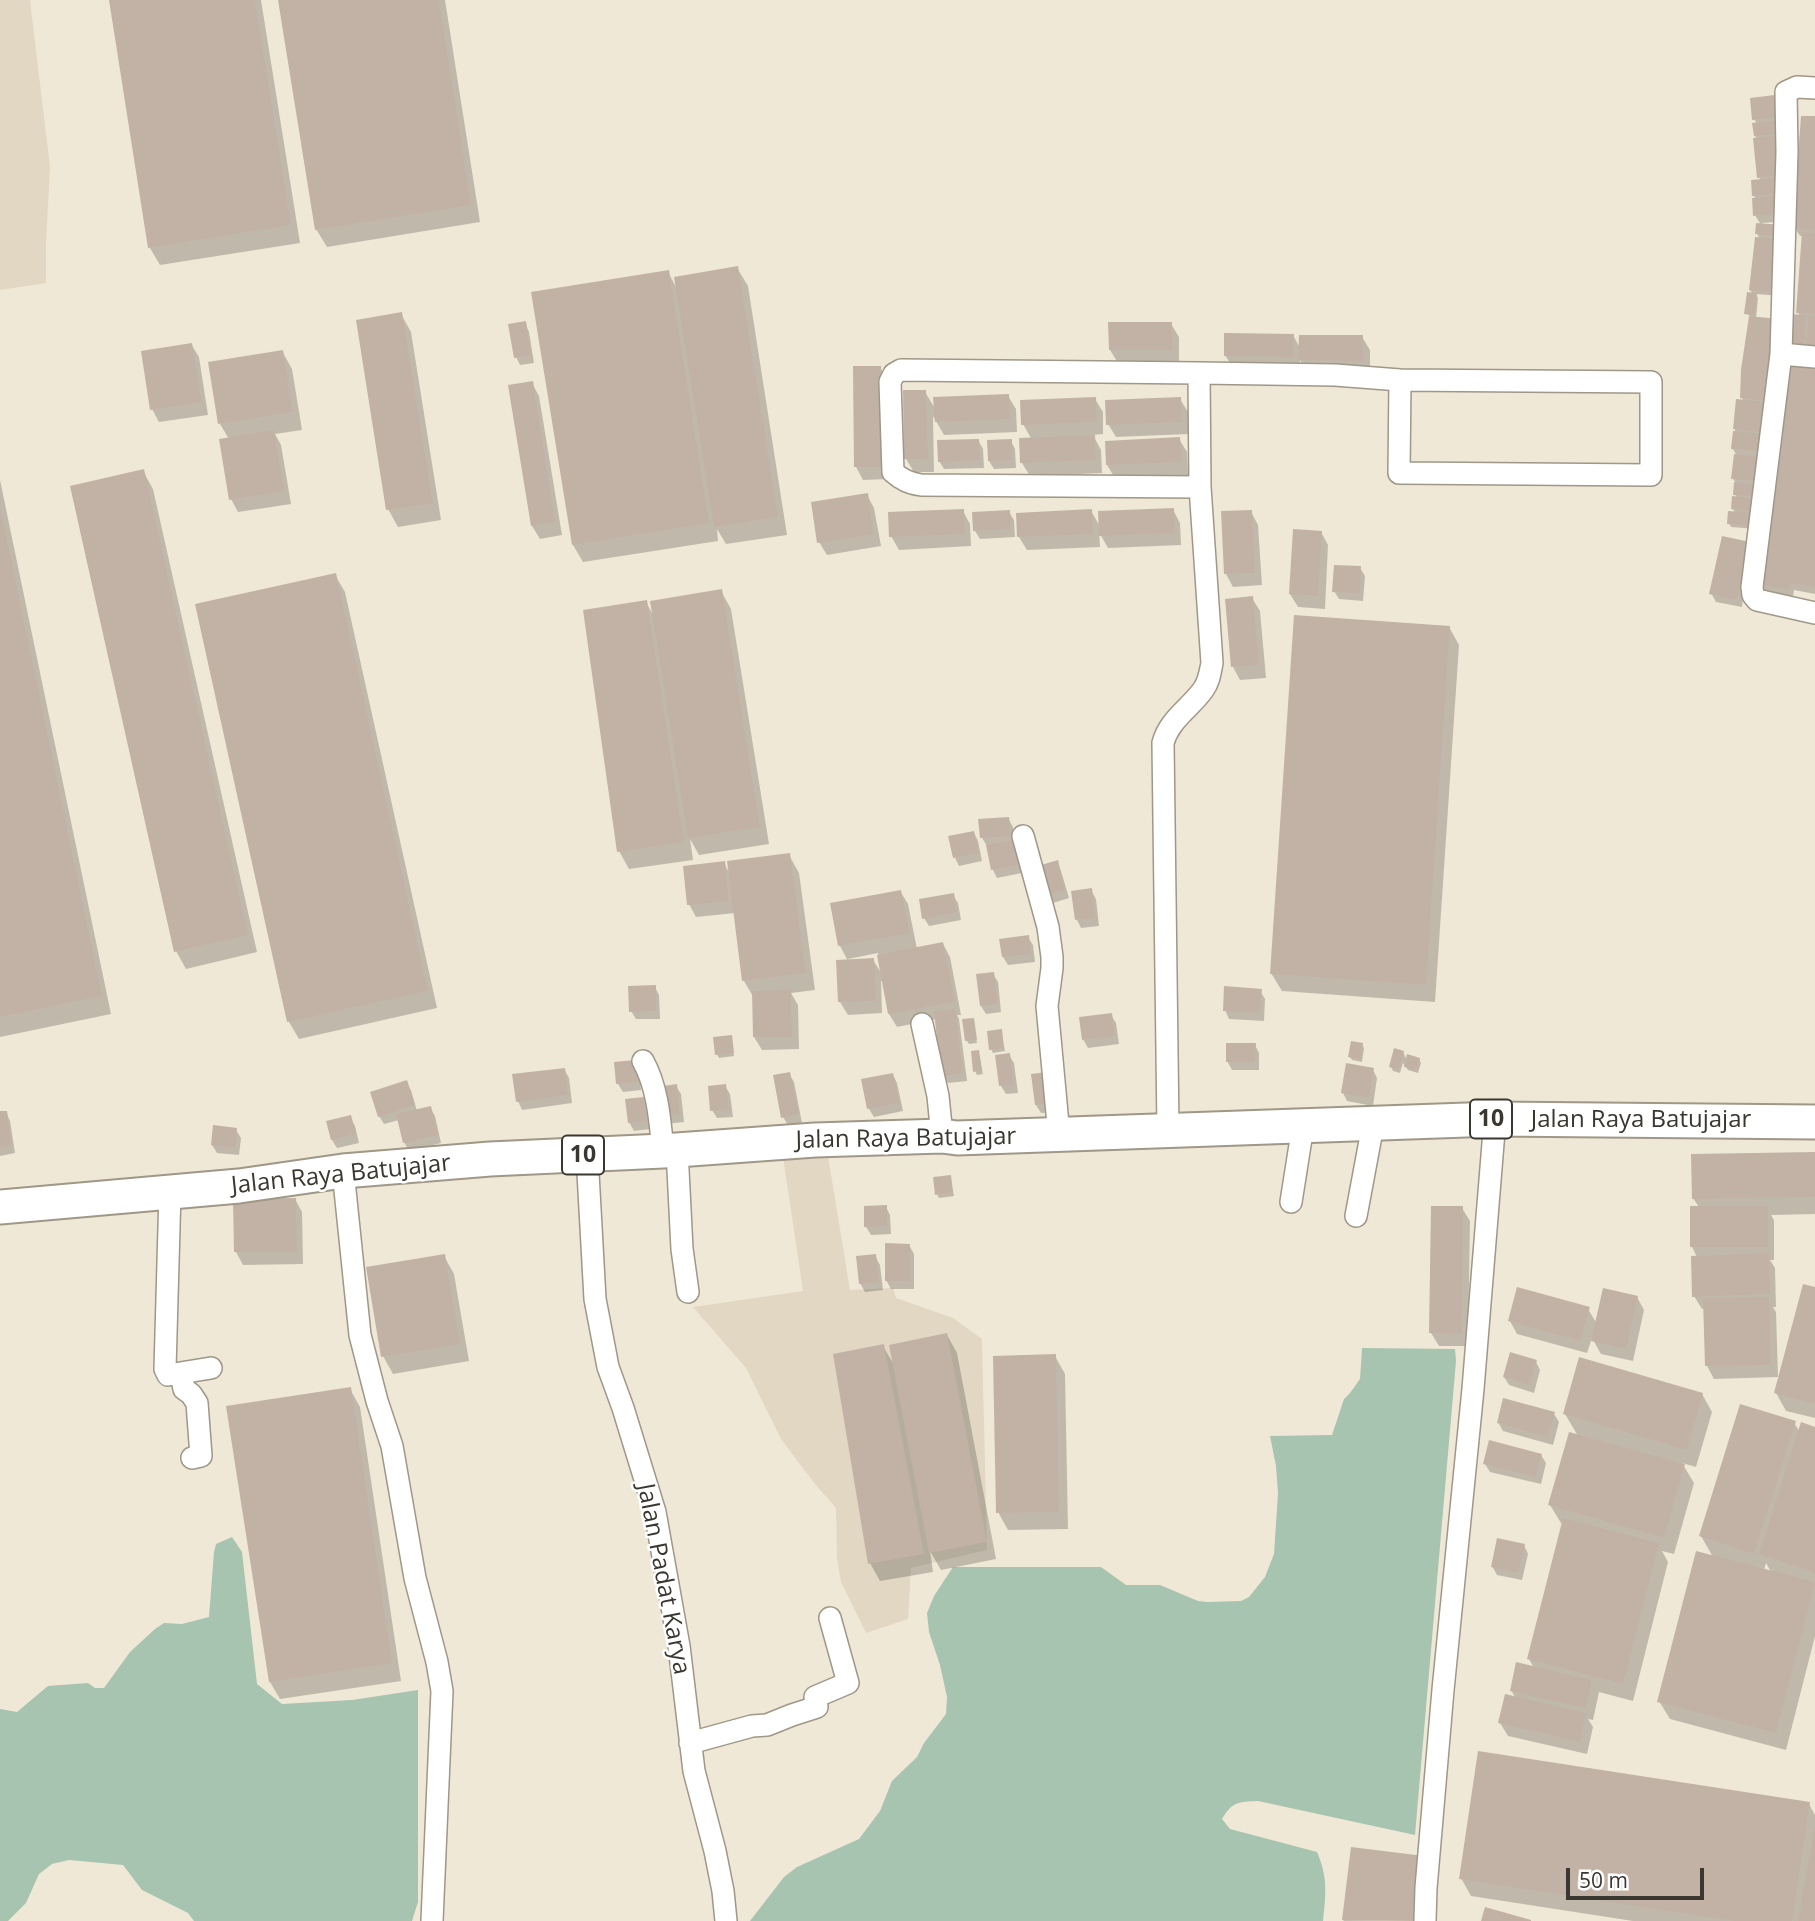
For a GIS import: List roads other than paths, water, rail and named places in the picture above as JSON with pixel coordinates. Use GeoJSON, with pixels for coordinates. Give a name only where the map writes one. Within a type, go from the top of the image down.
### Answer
{"type":"FeatureCollection","features":[{"type":"Feature","properties":{"kind":"highway","name":"Jalan Raya Batujajar"},"geometry":{"type":"LineString","coordinates":[[0,1207],[239,1186],[343,1171],[491,1159],[670,1151],[815,1140],[1059,1135],[1494,1119],[1815,1122]]}},
{"type":"Feature","properties":{"kind":"street"},"geometry":{"type":"LineString","coordinates":[[1815,88],[1797,87],[1786,92],[1787,152],[1781,354],[1752,587],[1757,600],[1815,613]]}},
{"type":"Feature","properties":{"kind":"street"},"geometry":{"type":"LineString","coordinates":[[1781,354],[1815,357]]}},
{"type":"Feature","properties":{"kind":"street"},"geometry":{"type":"LineString","coordinates":[[1200,486],[910,483],[893,472],[890,382],[894,374],[901,370],[1651,382],[1651,475],[1399,473],[1400,380]]}},
{"type":"Feature","properties":{"kind":"street"},"geometry":{"type":"LineString","coordinates":[[1168,1129],[1163,743],[1171,724],[1204,689],[1212,663],[1200,486],[1199,373]]}},
{"type":"Feature","properties":{"kind":"street"},"geometry":{"type":"LineString","coordinates":[[1023,836],[1048,927],[1051,948],[1052,968],[1047,1006],[1059,1135]]}},
{"type":"Feature","properties":{"kind":"street"},"geometry":{"type":"LineString","coordinates":[[922,1024],[937,1096],[942,1136]]}},
{"type":"Feature","properties":{"kind":"street"},"geometry":{"type":"LineString","coordinates":[[643,1061],[649,1071],[670,1151],[688,1292]]}},
{"type":"Feature","properties":{"kind":"street"},"geometry":{"type":"LineString","coordinates":[[1425,1921],[1442,1703],[1472,1403],[1494,1119]]}},
{"type":"Feature","properties":{"kind":"street"},"geometry":{"type":"LineString","coordinates":[[1356,1216],[1373,1125]]}},
{"type":"Feature","properties":{"kind":"street"},"geometry":{"type":"LineString","coordinates":[[1291,1202],[1303,1126]]}},
{"type":"Feature","properties":{"kind":"street","name":"Jalan Padat Karya"},"geometry":{"type":"LineString","coordinates":[[587,1155],[595,1299],[608,1367],[655,1512],[679,1646],[694,1771],[717,1865],[726,1921]]}},
{"type":"Feature","properties":{"kind":"street"},"geometry":{"type":"LineString","coordinates":[[343,1171],[359,1335],[392,1446],[415,1578],[442,1691],[432,1921]]}},
{"type":"Feature","properties":{"kind":"street"},"geometry":{"type":"LineString","coordinates":[[170,1192],[165,1369],[167,1375],[211,1368]]}},
{"type":"Feature","properties":{"kind":"street"},"geometry":{"type":"LineString","coordinates":[[181,1373],[184,1389],[197,1403],[201,1456],[192,1458]]}},
{"type":"Feature","properties":{"kind":"street"},"geometry":{"type":"LineString","coordinates":[[690,1743],[752,1726],[767,1726],[817,1707],[814,1698],[848,1683],[830,1618]]}}]}
